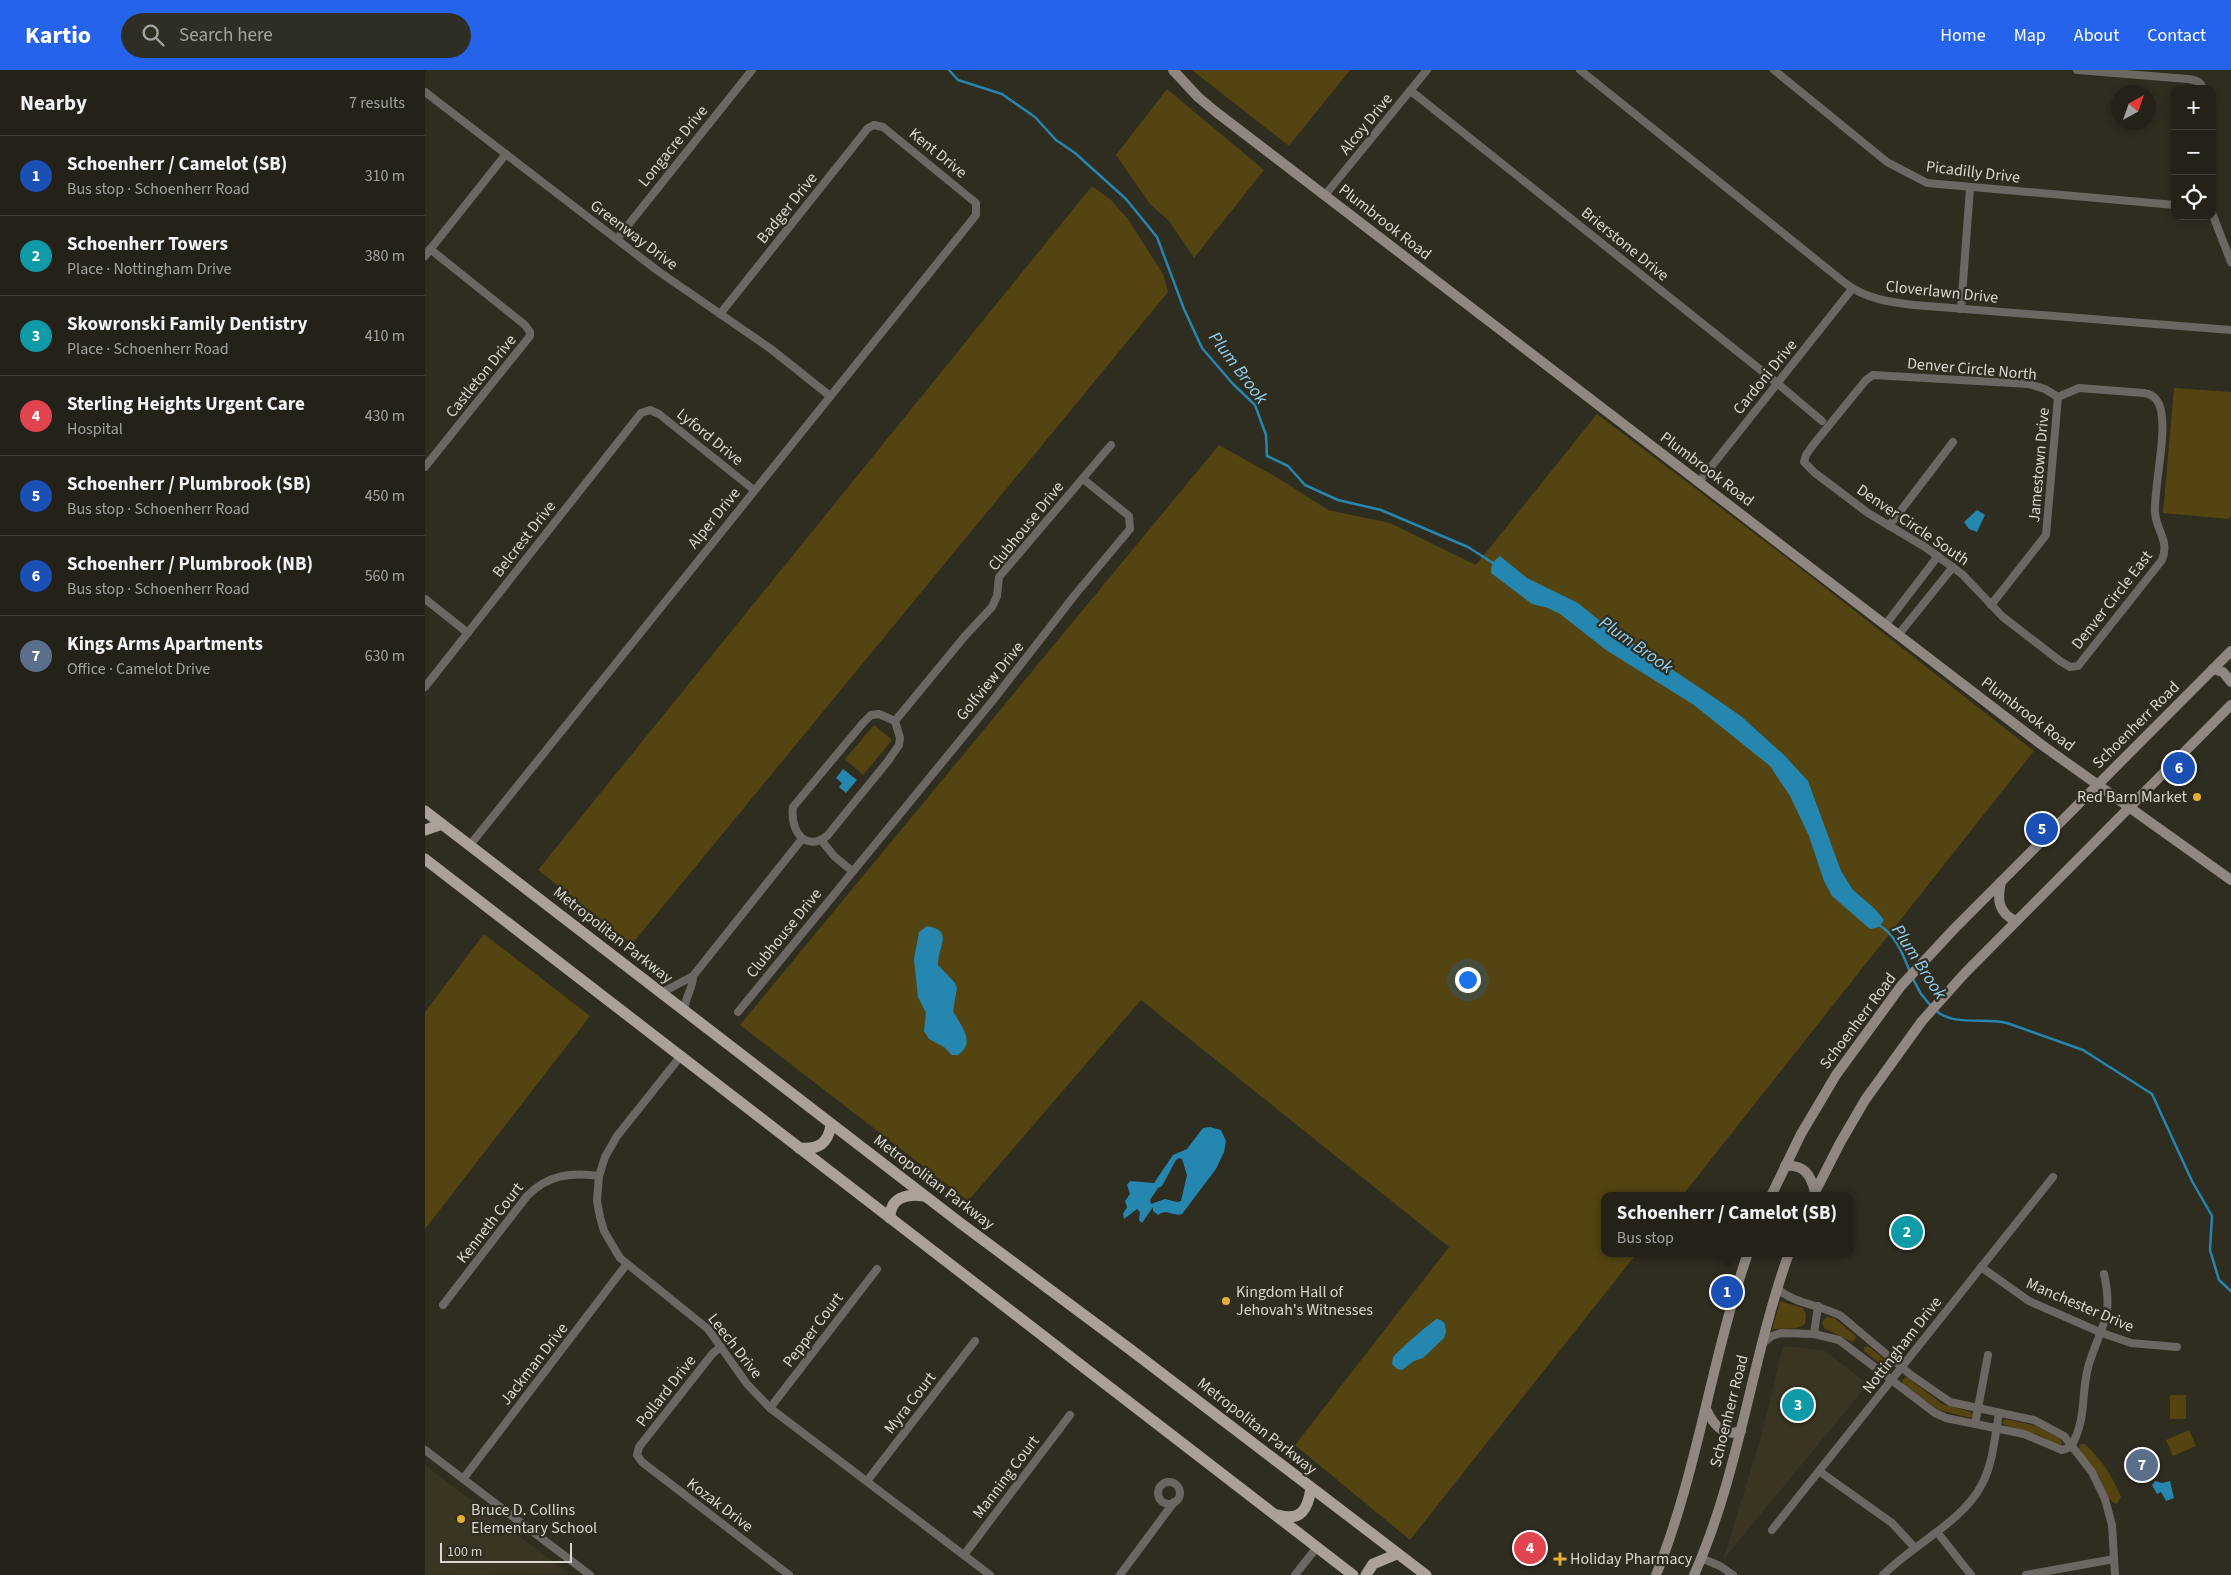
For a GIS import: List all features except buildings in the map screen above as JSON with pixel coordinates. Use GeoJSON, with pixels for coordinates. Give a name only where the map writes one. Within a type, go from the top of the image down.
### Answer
{"type":"FeatureCollection","features":[{"type":"Feature","properties":{"kind":"main road","name":"Plumbrook Road"},"geometry":{"type":"LineString","coordinates":[[1173,70],[1198,97],[1216,112],[2042,745],[2231,880]]}},
{"type":"Feature","properties":{"kind":"main road","name":"Schoenherr Road"},"geometry":{"type":"LineString","coordinates":[[1773,1192],[1785,1166],[1836,1075],[1901,986],[1936,947],[2231,651]]}},
{"type":"Feature","properties":{"kind":"main road"},"geometry":{"type":"LineString","coordinates":[[2213,669],[2223,672],[2231,682]]}},
{"type":"Feature","properties":{"kind":"main road"},"geometry":{"type":"LineString","coordinates":[[1815,1192],[1865,1100],[1898,1052],[1930,1012],[1965,973],[2231,705]]}},
{"type":"Feature","properties":{"kind":"main road","name":"Metropolitan Parkway"},"geometry":{"type":"LineString","coordinates":[[425,811],[924,1196],[1426,1575]]}},
{"type":"Feature","properties":{"kind":"main road"},"geometry":{"type":"LineString","coordinates":[[425,830],[442,824]]}},
{"type":"Feature","properties":{"kind":"main road"},"geometry":{"type":"LineString","coordinates":[[425,859],[1353,1575]]}},
{"type":"Feature","properties":{"kind":"main road"},"geometry":{"type":"LineString","coordinates":[[2001,882],[1998,896],[2000,907],[2005,914],[2016,921]]}},
{"type":"Feature","properties":{"kind":"main road"},"geometry":{"type":"LineString","coordinates":[[799,1148],[813,1148],[822,1145],[828,1137],[831,1124]]}},
{"type":"Feature","properties":{"kind":"main road"},"geometry":{"type":"LineString","coordinates":[[1785,1166],[1797,1166],[1806,1171],[1813,1182],[1814,1192]]}},
{"type":"Feature","properties":{"kind":"main road"},"geometry":{"type":"LineString","coordinates":[[890,1218],[892,1206],[901,1197],[915,1194],[924,1196]]}},
{"type":"Feature","properties":{"kind":"main road","name":"Schoenherr Road"},"geometry":{"type":"LineString","coordinates":[[1657,1575],[1679,1510],[1734,1295],[1747,1257]]}},
{"type":"Feature","properties":{"kind":"main road","name":"Schoenherr Road"},"geometry":{"type":"LineString","coordinates":[[1694,1575],[1723,1496],[1741,1431],[1761,1345],[1788,1257]]}},
{"type":"Feature","properties":{"kind":"main road"},"geometry":{"type":"LineString","coordinates":[[1706,1409],[1711,1419],[1720,1429],[1730,1434],[1741,1431]]}},
{"type":"Feature","properties":{"kind":"main road"},"geometry":{"type":"LineString","coordinates":[[1274,1514],[1286,1518],[1299,1515],[1307,1505],[1311,1488]]}},
{"type":"Feature","properties":{"kind":"main road"},"geometry":{"type":"LineString","coordinates":[[1366,1575],[1373,1564],[1397,1554]]}},
{"type":"Feature","properties":{"kind":"street","name":"Longacre Drive"},"geometry":{"type":"LineString","coordinates":[[617,240],[752,70]]}},
{"type":"Feature","properties":{"kind":"street","name":"Alcoy Drive"},"geometry":{"type":"LineString","coordinates":[[1325,195],[1427,70]]}},
{"type":"Feature","properties":{"kind":"street","name":"Cloverlawn Drive"},"geometry":{"type":"LineString","coordinates":[[1580,70],[1852,289],[1883,302],[2231,330]]}},
{"type":"Feature","properties":{"kind":"street","name":"Picadilly Drive"},"geometry":{"type":"LineString","coordinates":[[1774,70],[1887,162],[1927,183],[2171,205]]}},
{"type":"Feature","properties":{"kind":"street"},"geometry":{"type":"LineString","coordinates":[[2077,70],[2188,79],[2196,80],[2200,85]]}},
{"type":"Feature","properties":{"kind":"street","name":"Brierstone Drive"},"geometry":{"type":"LineString","coordinates":[[1411,91],[1822,421]]}},
{"type":"Feature","properties":{"kind":"street","name":"Greenway Drive"},"geometry":{"type":"LineString","coordinates":[[425,92],[617,240],[771,349],[830,396]]}},
{"type":"Feature","properties":{"kind":"street","name":"Kent Drive"},"geometry":{"type":"LineString","coordinates":[[877,125],[974,200],[977,207]]}},
{"type":"Feature","properties":{"kind":"street","name":"Badger Drive"},"geometry":{"type":"LineString","coordinates":[[721,314],[868,128],[877,125]]}},
{"type":"Feature","properties":{"kind":"street"},"geometry":{"type":"LineString","coordinates":[[425,256],[506,154]]}},
{"type":"Feature","properties":{"kind":"street"},"geometry":{"type":"LineString","coordinates":[[1961,309],[1970,188]]}},
{"type":"Feature","properties":{"kind":"street","name":"Alper Drive"},"geometry":{"type":"LineString","coordinates":[[470,845],[976,215],[977,207]]}},
{"type":"Feature","properties":{"kind":"street"},"geometry":{"type":"LineString","coordinates":[[2215,220],[2231,262]]}},
{"type":"Feature","properties":{"kind":"street","name":"Castleton Drive"},"geometry":{"type":"LineString","coordinates":[[425,467],[530,336],[530,332],[525,324],[430,249]]}},
{"type":"Feature","properties":{"kind":"street","name":"Cardoni Drive"},"geometry":{"type":"LineString","coordinates":[[1699,482],[1852,289]]}},
{"type":"Feature","properties":{"kind":"street","name":"Denver Circle North"},"geometry":{"type":"LineString","coordinates":[[1804,462],[1806,455],[1813,445],[1869,376],[2029,384],[2045,389],[2058,398]]}},
{"type":"Feature","properties":{"kind":"street","name":"Denver Circle East"},"geometry":{"type":"LineString","coordinates":[[2058,398],[2079,388],[2144,393],[2156,398],[2163,419],[2155,511],[2165,550],[2161,560],[2078,666],[2074,668]]}},
{"type":"Feature","properties":{"kind":"street","name":"Jamestown Drive"},"geometry":{"type":"LineString","coordinates":[[1991,606],[2046,535],[2058,398]]}},
{"type":"Feature","properties":{"kind":"street","name":"Lyford Drive"},"geometry":{"type":"LineString","coordinates":[[646,410],[659,414],[754,490]]}},
{"type":"Feature","properties":{"kind":"street","name":"Belcrest Drive"},"geometry":{"type":"LineString","coordinates":[[425,687],[621,437],[638,416],[646,410]]}},
{"type":"Feature","properties":{"kind":"street"},"geometry":{"type":"LineString","coordinates":[[1889,526],[1953,442]]}},
{"type":"Feature","properties":{"kind":"street","name":"Clubhouse Drive"},"geometry":{"type":"LineString","coordinates":[[895,721],[965,636],[992,607],[997,596],[999,577],[1111,445]]}},
{"type":"Feature","properties":{"kind":"street","name":"Denver Circle South"},"geometry":{"type":"LineString","coordinates":[[1804,462],[1815,473],[1868,513],[1938,556],[1969,581],[1991,606],[2060,661],[2074,668]]}},
{"type":"Feature","properties":{"kind":"street","name":"Golfview Drive"},"geometry":{"type":"LineString","coordinates":[[852,871],[994,699],[1074,596],[1130,529],[1129,516],[1083,479]]}},
{"type":"Feature","properties":{"kind":"street"},"geometry":{"type":"LineString","coordinates":[[1886,624],[1938,556]]}},
{"type":"Feature","properties":{"kind":"street"},"geometry":{"type":"LineString","coordinates":[[1899,634],[1953,568]]}},
{"type":"Feature","properties":{"kind":"street"},"geometry":{"type":"LineString","coordinates":[[425,599],[468,633]]}},
{"type":"Feature","properties":{"kind":"street"},"geometry":{"type":"LineString","coordinates":[[879,714],[895,721],[900,738],[899,745],[827,836],[821,840],[810,841],[802,839],[795,830],[792,818],[793,807],[798,800],[871,716],[879,714]]}},
{"type":"Feature","properties":{"kind":"street"},"geometry":{"type":"LineString","coordinates":[[661,993],[693,976],[802,839]]}},
{"type":"Feature","properties":{"kind":"street"},"geometry":{"type":"LineString","coordinates":[[821,840],[834,856],[852,871]]}},
{"type":"Feature","properties":{"kind":"street","name":"Clubhouse Drive"},"geometry":{"type":"LineString","coordinates":[[738,1012],[852,871]]}},
{"type":"Feature","properties":{"kind":"street"},"geometry":{"type":"LineString","coordinates":[[684,1011],[687,994],[694,983],[693,976]]}},
{"type":"Feature","properties":{"kind":"street","name":"Leech Drive"},"geometry":{"type":"LineString","coordinates":[[680,1057],[614,1141],[605,1157],[599,1176],[597,1200],[599,1217],[612,1246],[626,1265],[700,1322],[721,1347],[747,1384],[770,1408],[990,1575]]}},
{"type":"Feature","properties":{"kind":"street","name":"Kenneth Court"},"geometry":{"type":"LineString","coordinates":[[443,1305],[527,1196],[539,1184],[566,1174],[599,1176]]}},
{"type":"Feature","properties":{"kind":"street","name":"Nottingham Drive"},"geometry":{"type":"LineString","coordinates":[[1772,1530],[2053,1176]]}},
{"type":"Feature","properties":{"kind":"street","name":"Jackman Drive"},"geometry":{"type":"LineString","coordinates":[[463,1479],[626,1265]]}},
{"type":"Feature","properties":{"kind":"street","name":"Manchester Drive"},"geometry":{"type":"LineString","coordinates":[[1981,1266],[2009,1289],[2029,1301],[2101,1333],[2131,1343],[2177,1347]]}},
{"type":"Feature","properties":{"kind":"street","name":"Pepper Court"},"geometry":{"type":"LineString","coordinates":[[770,1408],[877,1269]]}},
{"type":"Feature","properties":{"kind":"street"},"geometry":{"type":"LineString","coordinates":[[1761,1345],[1772,1336],[1781,1333],[1813,1334],[1839,1340],[1935,1413],[1947,1418],[2024,1434],[2062,1450],[2071,1446],[2081,1426],[2089,1364],[2105,1323],[2108,1302],[2104,1274]]}},
{"type":"Feature","properties":{"kind":"street"},"geometry":{"type":"LineString","coordinates":[[1777,1289],[1795,1300],[1818,1306],[1841,1316],[1945,1400],[2039,1422],[2064,1436],[2092,1472],[2105,1499],[2112,1525],[2115,1575]]}},
{"type":"Feature","properties":{"kind":"street"},"geometry":{"type":"LineString","coordinates":[[1813,1334],[1818,1306]]}},
{"type":"Feature","properties":{"kind":"street"},"geometry":{"type":"LineString","coordinates":[[1854,1350],[1866,1337]]}},
{"type":"Feature","properties":{"kind":"street","name":"Myra Court"},"geometry":{"type":"LineString","coordinates":[[867,1481],[975,1341]]}},
{"type":"Feature","properties":{"kind":"street","name":"Pollard Drive"},"geometry":{"type":"LineString","coordinates":[[637,1455],[639,1447],[645,1439],[713,1354],[721,1347]]}},
{"type":"Feature","properties":{"kind":"street"},"geometry":{"type":"LineString","coordinates":[[1975,1424],[1988,1355]]}},
{"type":"Feature","properties":{"kind":"street"},"geometry":{"type":"LineString","coordinates":[[1883,1575],[1954,1518],[1983,1484],[1999,1413]]}},
{"type":"Feature","properties":{"kind":"street","name":"Manning Court"},"geometry":{"type":"LineString","coordinates":[[964,1555],[1070,1415]]}},
{"type":"Feature","properties":{"kind":"street"},"geometry":{"type":"LineString","coordinates":[[425,1450],[590,1575]]}},
{"type":"Feature","properties":{"kind":"street","name":"Kozak Drive"},"geometry":{"type":"LineString","coordinates":[[637,1455],[642,1462],[789,1575]]}},
{"type":"Feature","properties":{"kind":"street"},"geometry":{"type":"LineString","coordinates":[[1819,1471],[1892,1523],[1915,1548]]}},
{"type":"Feature","properties":{"kind":"street"},"geometry":{"type":"LineString","coordinates":[[1120,1575],[1165,1512],[1179,1497],[1179,1490],[1173,1482],[1166,1482],[1160,1487],[1159,1493],[1165,1512]]}},
{"type":"Feature","properties":{"kind":"street"},"geometry":{"type":"LineString","coordinates":[[1161,1500],[1167,1503],[1174,1502]]}},
{"type":"Feature","properties":{"kind":"street"},"geometry":{"type":"LineString","coordinates":[[1937,1532],[1971,1575]]}},
{"type":"Feature","properties":{"kind":"street"},"geometry":{"type":"LineString","coordinates":[[1295,1575],[1317,1547]]}},
{"type":"Feature","properties":{"kind":"street"},"geometry":{"type":"LineString","coordinates":[[1701,1558],[1720,1566],[1733,1575]]}},
{"type":"Feature","properties":{"kind":"street"},"geometry":{"type":"LineString","coordinates":[[2026,1575],[2114,1559]]}},
{"type":"Feature","properties":{"kind":"shaded area"},"geometry":{"type":"Polygon","coordinates":[[[1192,70],[1350,70],[1289,146],[1192,70]]]}},
{"type":"Feature","properties":{"kind":"shaded area"},"geometry":{"type":"Polygon","coordinates":[[[1167,89],[1264,170],[1194,258],[1169,221],[1150,204],[1116,155],[1167,89]]]}},
{"type":"Feature","properties":{"kind":"shaded area"},"geometry":{"type":"Polygon","coordinates":[[[1092,186],[1111,200],[1128,219],[1163,274],[1168,292],[632,944],[538,870],[1092,186]]]}},
{"type":"Feature","properties":{"kind":"shaded area"},"geometry":{"type":"Polygon","coordinates":[[[2174,388],[2231,392],[2231,517],[2229,519],[2163,513],[2174,388]]]}},
{"type":"Feature","properties":{"kind":"shaded area"},"geometry":{"type":"Polygon","coordinates":[[[1597,414],[1791,561],[2034,751],[1685,1192],[1601,1192],[1601,1257],[1634,1257],[1410,1540],[1295,1445],[1449,1247],[1141,1000],[968,1201],[740,1025],[1219,445],[1283,481],[1328,510],[1390,523],[1476,565],[1597,414]]]}},
{"type":"Feature","properties":{"kind":"shaded area"},"geometry":{"type":"Polygon","coordinates":[[[874,725],[892,740],[863,775],[845,759],[874,725]]]}},
{"type":"Feature","properties":{"kind":"shaded area"},"geometry":{"type":"Polygon","coordinates":[[[484,934],[590,1016],[425,1229],[425,1012],[484,934]]]}},
{"type":"Feature","properties":{"kind":"shaded area"},"geometry":{"type":"Polygon","coordinates":[[[1780,1301],[1803,1308],[1806,1314],[1805,1324],[1797,1328],[1772,1330],[1780,1301]]]}},
{"type":"Feature","properties":{"kind":"shaded area"},"geometry":{"type":"Polygon","coordinates":[[[1827,1317],[1834,1318],[1856,1336],[1855,1340],[1852,1342],[1824,1328],[1822,1322],[1827,1317]]]}},
{"type":"Feature","properties":{"kind":"shaded area"},"geometry":{"type":"Polygon","coordinates":[[[1783,1346],[1824,1350],[1868,1384],[1723,1560],[1760,1440],[1783,1346]]]}},
{"type":"Feature","properties":{"kind":"shaded area"},"geometry":{"type":"Polygon","coordinates":[[[1868,1346],[1890,1364],[1890,1368],[1886,1369],[1864,1351],[1864,1347],[1868,1346]]]}},
{"type":"Feature","properties":{"kind":"shaded area"},"geometry":{"type":"Polygon","coordinates":[[[1905,1377],[1942,1404],[1971,1412],[1973,1416],[1970,1418],[1939,1410],[1903,1384],[1902,1381],[1905,1377]]]}},
{"type":"Feature","properties":{"kind":"shaded area"},"geometry":{"type":"Polygon","coordinates":[[[2170,1395],[2186,1395],[2186,1419],[2170,1419],[2170,1395]]]}},
{"type":"Feature","properties":{"kind":"shaded area"},"geometry":{"type":"Polygon","coordinates":[[[2006,1419],[2036,1426],[2061,1439],[2062,1444],[2058,1445],[2039,1435],[2005,1425],[2002,1422],[2006,1419]]]}},
{"type":"Feature","properties":{"kind":"shaded area"},"geometry":{"type":"Polygon","coordinates":[[[2189,1430],[2196,1446],[2173,1456],[2166,1440],[2189,1430]]]}},
{"type":"Feature","properties":{"kind":"shaded area"},"geometry":{"type":"Polygon","coordinates":[[[2085,1444],[2091,1450],[2111,1476],[2121,1497],[2117,1504],[2108,1496],[2100,1478],[2081,1453],[2079,1446],[2085,1444]]]}},
{"type":"Feature","properties":{"kind":"shaded area","name":"Bruce D. Collins Elementary School"},"geometry":{"type":"Polygon","coordinates":[[[425,1465],[569,1574],[425,1575],[425,1465]]]}},
{"type":"Feature","properties":{"kind":"water"},"geometry":{"type":"Polygon","coordinates":[[[1977,510],[1985,515],[1977,532],[1969,529],[1964,522],[1977,510]]]}},
{"type":"Feature","properties":{"kind":"water"},"geometry":{"type":"Polygon","coordinates":[[[1500,556],[1527,578],[1578,603],[1605,625],[1742,717],[1784,755],[1808,781],[1841,871],[1853,890],[1875,909],[1884,920],[1881,924],[1876,928],[1870,929],[1832,896],[1824,881],[1809,836],[1790,796],[1770,766],[1694,705],[1606,650],[1560,614],[1548,608],[1532,604],[1491,573],[1493,563],[1500,556]]]}},
{"type":"Feature","properties":{"kind":"water"},"geometry":{"type":"Polygon","coordinates":[[[843,769],[857,780],[846,793],[839,787],[842,783],[836,778],[843,769]]]}},
{"type":"Feature","properties":{"kind":"water"},"geometry":{"type":"Polygon","coordinates":[[[927,926],[935,928],[943,936],[938,965],[955,983],[957,988],[953,1011],[967,1039],[964,1050],[958,1055],[952,1055],[944,1047],[929,1039],[924,1031],[926,1013],[918,997],[914,959],[919,932],[927,926]]]}},
{"type":"Feature","properties":{"kind":"water"},"geometry":{"type":"Polygon","coordinates":[[[1210,1127],[1221,1130],[1226,1141],[1224,1152],[1216,1169],[1182,1214],[1164,1212],[1158,1215],[1153,1211],[1153,1207],[1142,1223],[1139,1220],[1140,1212],[1137,1209],[1124,1219],[1123,1214],[1127,1207],[1125,1201],[1130,1194],[1127,1185],[1130,1181],[1154,1183],[1173,1155],[1187,1149],[1203,1128],[1210,1127]],[[1182,1159],[1176,1160],[1162,1186],[1158,1188],[1150,1200],[1151,1204],[1165,1199],[1181,1201],[1187,1175],[1182,1159]]]}},
{"type":"Feature","properties":{"kind":"water"},"geometry":{"type":"Polygon","coordinates":[[[1437,1319],[1445,1324],[1446,1332],[1444,1338],[1423,1358],[1414,1361],[1402,1370],[1397,1369],[1392,1364],[1394,1356],[1437,1319]]]}},
{"type":"Feature","properties":{"kind":"water"},"geometry":{"type":"Polygon","coordinates":[[[2155,1481],[2162,1483],[2170,1481],[2174,1498],[2166,1501],[2161,1492],[2157,1494],[2152,1485],[2155,1481]]]}},
{"type":"Feature","properties":{"kind":"waterway","name":"Plum Brook"},"geometry":{"type":"LineString","coordinates":[[949,70],[958,80],[1002,94],[1035,117],[1056,140],[1075,153],[1126,199],[1157,237],[1184,309],[1202,348],[1233,384],[1255,405],[1266,435],[1267,456],[1288,466],[1305,485],[1338,500],[1381,510],[1468,547],[1496,565]]}},
{"type":"Feature","properties":{"kind":"waterway","name":"Plum Brook"},"geometry":{"type":"LineString","coordinates":[[1877,924],[1894,938],[1910,972]]}},
{"type":"Feature","properties":{"kind":"waterway","name":"Plum Brook"},"geometry":{"type":"LineString","coordinates":[[1912,977],[1921,994],[1931,1006]]}},
{"type":"Feature","properties":{"kind":"waterway","name":"Plum Brook"},"geometry":{"type":"LineString","coordinates":[[1935,1010],[1943,1015],[1960,1020],[2007,1023],[2083,1050],[2152,1094],[2192,1181],[2212,1216],[2210,1250],[2219,1280],[2231,1291]]}},
{"type":"Feature","properties":{"kind":"place","name":"Schoenherr / Plumbrook (NB)"},"geometry":{"type":"Point","coordinates":[2179,768]}},
{"type":"Feature","properties":{"kind":"place","name":"Red Barn Market"},"geometry":{"type":"Point","coordinates":[2197,797]}},
{"type":"Feature","properties":{"kind":"place","name":"Schoenherr / Plumbrook (SB)"},"geometry":{"type":"Point","coordinates":[2042,829]}},
{"type":"Feature","properties":{"kind":"place","name":"Schoenherr Towers"},"geometry":{"type":"Point","coordinates":[1907,1232]}},
{"type":"Feature","properties":{"kind":"place","name":"Schoenherr / Camelot (SB)"},"geometry":{"type":"Point","coordinates":[1727,1292]}},
{"type":"Feature","properties":{"kind":"place","name":"Kingdom Hall of Jehovah's Witnesses"},"geometry":{"type":"Point","coordinates":[1226,1301]}},
{"type":"Feature","properties":{"kind":"place","name":"Skowronski Family Dentistry"},"geometry":{"type":"Point","coordinates":[1798,1405]}},
{"type":"Feature","properties":{"kind":"place","name":"Kings Arms Apartments"},"geometry":{"type":"Point","coordinates":[2142,1465]}},
{"type":"Feature","properties":{"kind":"place","name":"Bruce D. Collins Elementary School"},"geometry":{"type":"Point","coordinates":[461,1519]}},
{"type":"Feature","properties":{"kind":"place","name":"Sterling Heights Urgent Care"},"geometry":{"type":"Point","coordinates":[1530,1548]}},
{"type":"Feature","properties":{"kind":"place","name":"Holiday Pharmacy"},"geometry":{"type":"Point","coordinates":[1560,1559]}}]}
